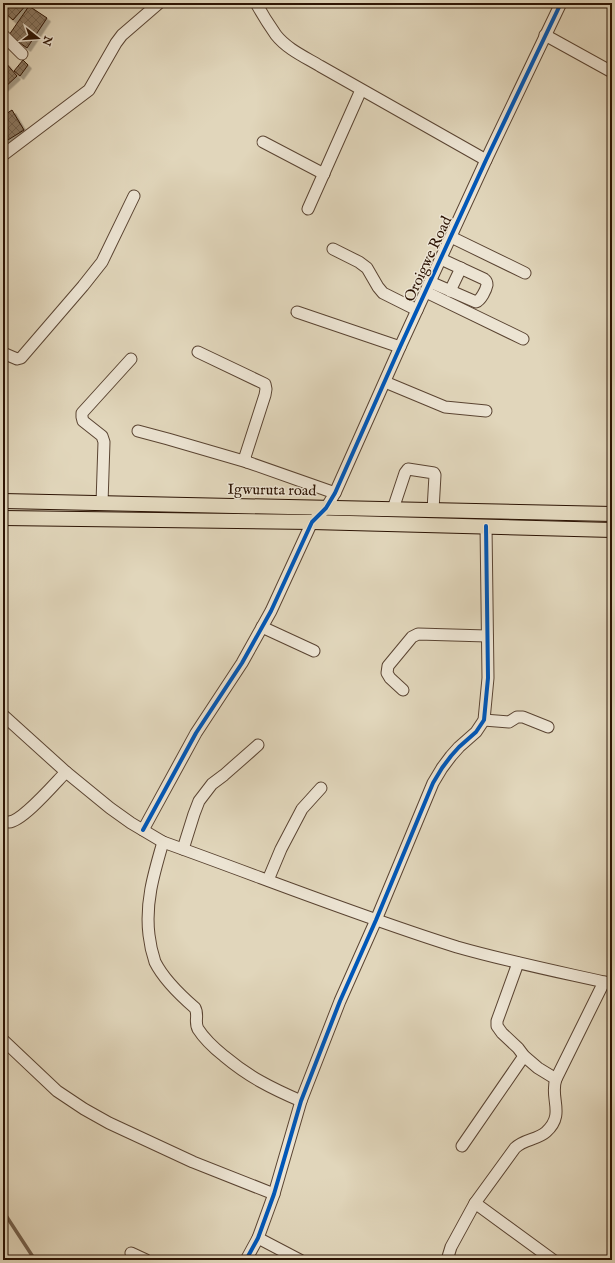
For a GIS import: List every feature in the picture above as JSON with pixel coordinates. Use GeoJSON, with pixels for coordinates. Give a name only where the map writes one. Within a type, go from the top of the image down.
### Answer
{"type":"FeatureCollection","features":[{"type":"Feature","properties":{"kind":"main road","name":"Igwuruta road"},"geometry":{"type":"LineString","coordinates":[[3,501],[612,514]]}},
{"type":"Feature","properties":{"kind":"main road","name":"Igwuruta road"},"geometry":{"type":"LineString","coordinates":[[3,518],[312,522],[612,530]]}},
{"type":"Feature","properties":{"kind":"street"},"geometry":{"type":"LineString","coordinates":[[3,155],[89,90],[122,35],[159,3]]}},
{"type":"Feature","properties":{"kind":"street"},"geometry":{"type":"LineString","coordinates":[[256,3],[277,36],[284,43],[361,90],[486,160]]}},
{"type":"Feature","properties":{"kind":"street","name":"Oroigwe Road"},"geometry":{"type":"LineString","coordinates":[[312,522],[326,508],[335,493],[486,160],[561,3]]}},
{"type":"Feature","properties":{"kind":"street"},"geometry":{"type":"LineString","coordinates":[[3,35],[22,54]]}},
{"type":"Feature","properties":{"kind":"street"},"geometry":{"type":"LineString","coordinates":[[545,36],[612,72]]}},
{"type":"Feature","properties":{"kind":"street"},"geometry":{"type":"LineString","coordinates":[[308,209],[361,90]]}},
{"type":"Feature","properties":{"kind":"street"},"geometry":{"type":"LineString","coordinates":[[263,142],[324,174]]}},
{"type":"Feature","properties":{"kind":"street"},"geometry":{"type":"LineString","coordinates":[[3,353],[13,358],[22,358],[83,286],[102,262],[134,196]]}},
{"type":"Feature","properties":{"kind":"street"},"geometry":{"type":"LineString","coordinates":[[451,237],[525,273]]}},
{"type":"Feature","properties":{"kind":"street"},"geometry":{"type":"LineString","coordinates":[[333,249],[359,262],[367,268],[383,293],[418,310]]}},
{"type":"Feature","properties":{"kind":"street"},"geometry":{"type":"LineString","coordinates":[[428,287],[450,291],[476,302],[480,300],[487,284],[486,281],[441,259]]}},
{"type":"Feature","properties":{"kind":"street"},"geometry":{"type":"LineString","coordinates":[[450,291],[461,268]]}},
{"type":"Feature","properties":{"kind":"street"},"geometry":{"type":"LineString","coordinates":[[428,287],[523,339]]}},
{"type":"Feature","properties":{"kind":"street"},"geometry":{"type":"LineString","coordinates":[[297,312],[400,347]]}},
{"type":"Feature","properties":{"kind":"street"},"geometry":{"type":"LineString","coordinates":[[198,352],[265,384],[266,386],[265,395],[245,457],[247,462]]}},
{"type":"Feature","properties":{"kind":"street"},"geometry":{"type":"LineString","coordinates":[[102,503],[104,442],[102,436],[83,421],[82,413],[131,358]]}},
{"type":"Feature","properties":{"kind":"street"},"geometry":{"type":"LineString","coordinates":[[385,382],[445,407],[486,411]]}},
{"type":"Feature","properties":{"kind":"street"},"geometry":{"type":"LineString","coordinates":[[138,431],[247,462],[335,493]]}},
{"type":"Feature","properties":{"kind":"street"},"geometry":{"type":"LineString","coordinates":[[393,510],[405,473],[408,470],[434,473],[433,510]]}},
{"type":"Feature","properties":{"kind":"street"},"geometry":{"type":"LineString","coordinates":[[143,830],[196,733],[242,663],[271,611],[312,522]]}},
{"type":"Feature","properties":{"kind":"street"},"geometry":{"type":"LineString","coordinates":[[246,1260],[258,1238],[274,1194],[301,1101],[340,1001],[376,920],[433,783],[451,756],[476,732],[484,720],[488,678],[486,526]]}},
{"type":"Feature","properties":{"kind":"street"},"geometry":{"type":"LineString","coordinates":[[262,627],[314,651]]}},
{"type":"Feature","properties":{"kind":"street"},"geometry":{"type":"LineString","coordinates":[[403,690],[390,678],[387,673],[388,666],[412,637],[418,634],[488,636]]}},
{"type":"Feature","properties":{"kind":"street"},"geometry":{"type":"LineString","coordinates":[[3,715],[66,772],[110,808],[131,823],[163,842],[376,920],[457,946],[518,963],[608,983],[556,1079],[554,1085],[556,1114],[552,1124],[545,1133],[519,1145],[475,1203],[451,1247],[447,1260]]}},
{"type":"Feature","properties":{"kind":"street"},"geometry":{"type":"LineString","coordinates":[[484,720],[509,722],[517,717],[523,717],[548,727]]}},
{"type":"Feature","properties":{"kind":"street"},"geometry":{"type":"LineString","coordinates":[[183,849],[199,802],[212,784],[258,745]]}},
{"type":"Feature","properties":{"kind":"street"},"geometry":{"type":"LineString","coordinates":[[3,821],[10,822],[18,818],[34,805],[66,772]]}},
{"type":"Feature","properties":{"kind":"street"},"geometry":{"type":"LineString","coordinates":[[268,880],[281,849],[302,809],[321,788]]}},
{"type":"Feature","properties":{"kind":"street"},"geometry":{"type":"LineString","coordinates":[[163,842],[149,896],[148,925],[151,948],[155,962],[164,976],[197,1011],[196,1024],[209,1044],[252,1078],[301,1101]]}},
{"type":"Feature","properties":{"kind":"street"},"geometry":{"type":"LineString","coordinates":[[518,963],[497,1022],[497,1026],[524,1056],[538,1068],[556,1079]]}},
{"type":"Feature","properties":{"kind":"street"},"geometry":{"type":"LineString","coordinates":[[3,1040],[57,1091],[109,1123],[193,1162],[274,1194]]}},
{"type":"Feature","properties":{"kind":"street"},"geometry":{"type":"LineString","coordinates":[[462,1146],[524,1056]]}},
{"type":"Feature","properties":{"kind":"street"},"geometry":{"type":"LineString","coordinates":[[475,1203],[553,1260]]}},
{"type":"Feature","properties":{"kind":"street"},"geometry":{"type":"LineString","coordinates":[[258,1238],[300,1260]]}},
{"type":"Feature","properties":{"kind":"street"},"geometry":{"type":"LineString","coordinates":[[131,1253],[146,1260]]}},
{"type":"Feature","properties":{"kind":"building"},"geometry":{"type":"Polygon","coordinates":[[[3,3],[27,4],[13,20],[3,11],[3,3]]]}},
{"type":"Feature","properties":{"kind":"building"},"geometry":{"type":"Polygon","coordinates":[[[29,6],[47,18],[27,48],[9,35],[29,6]]]}},
{"type":"Feature","properties":{"kind":"building"},"geometry":{"type":"Polygon","coordinates":[[[23,60],[28,65],[20,76],[14,71],[23,60]]]}},
{"type":"Feature","properties":{"kind":"building"},"geometry":{"type":"Polygon","coordinates":[[[5,62],[17,76],[3,89],[3,64],[5,62]]]}},
{"type":"Feature","properties":{"kind":"building"},"geometry":{"type":"Polygon","coordinates":[[[12,110],[24,130],[3,143],[3,116],[12,110]]]}},
{"type":"Feature","properties":{"kind":"waterway"},"geometry":{"type":"LineString","coordinates":[[3,1211],[35,1260]]}},
{"type":"Feature","properties":{"kind":"cycle path"},"geometry":{"type":"LineString","coordinates":[[143,830],[196,733],[242,663],[271,611],[312,522],[326,508],[335,493],[486,160],[561,3]]}},
{"type":"Feature","properties":{"kind":"cycle path"},"geometry":{"type":"LineString","coordinates":[[246,1260],[258,1238],[274,1194],[301,1101],[340,1001],[376,920],[433,783],[451,756],[476,732],[484,720],[488,678],[486,526]]}}]}
